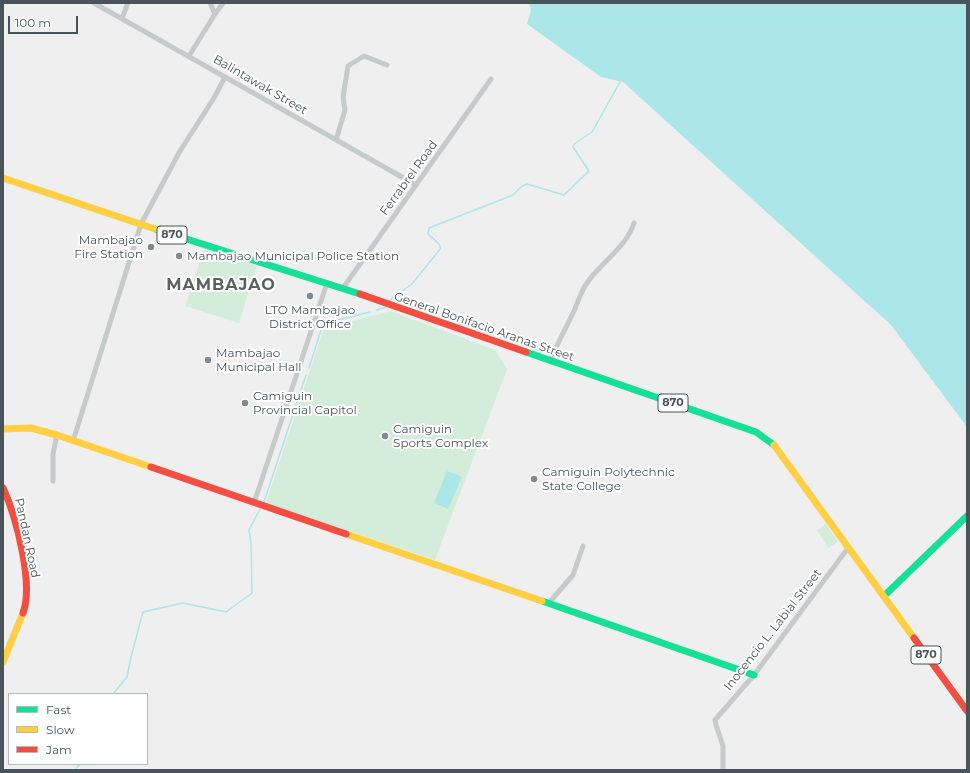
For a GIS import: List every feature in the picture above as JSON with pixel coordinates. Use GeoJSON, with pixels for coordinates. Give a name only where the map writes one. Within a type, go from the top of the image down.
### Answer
{"type":"FeatureCollection","features":[{"type":"Feature","properties":{"kind":"main road","name":"General Bonifacio Aranas Street"},"geometry":{"type":"LineString","coordinates":[[3,178],[141,224],[343,288],[747,428],[772,443],[885,597]]}},
{"type":"Feature","properties":{"kind":"main road"},"geometry":{"type":"LineString","coordinates":[[3,429],[31,428],[57,435],[754,676]]}},
{"type":"Feature","properties":{"kind":"main road","name":"Pandan Road"},"geometry":{"type":"LineString","coordinates":[[3,488],[14,519],[24,562],[27,593],[27,601],[3,662]]}},
{"type":"Feature","properties":{"kind":"main road"},"geometry":{"type":"LineString","coordinates":[[885,597],[967,516]]}},
{"type":"Feature","properties":{"kind":"main road","name":"870"},"geometry":{"type":"LineString","coordinates":[[885,597],[967,711]]}},
{"type":"Feature","properties":{"kind":"street","name":"Balintawak Street"},"geometry":{"type":"LineString","coordinates":[[94,3],[101,4],[122,18],[416,185]]}},
{"type":"Feature","properties":{"kind":"street"},"geometry":{"type":"LineString","coordinates":[[122,18],[128,3]]}},
{"type":"Feature","properties":{"kind":"street"},"geometry":{"type":"LineString","coordinates":[[210,3],[215,14]]}},
{"type":"Feature","properties":{"kind":"street"},"geometry":{"type":"LineString","coordinates":[[189,56],[223,3]]}},
{"type":"Feature","properties":{"kind":"street"},"geometry":{"type":"LineString","coordinates":[[336,140],[345,110],[343,97],[348,66],[364,56],[387,65]]}},
{"type":"Feature","properties":{"kind":"street"},"geometry":{"type":"LineString","coordinates":[[73,441],[141,224],[180,150],[214,98],[225,77]]}},
{"type":"Feature","properties":{"kind":"street","name":"Ferrabrel Road"},"geometry":{"type":"LineString","coordinates":[[343,288],[491,79]]}},
{"type":"Feature","properties":{"kind":"street"},"geometry":{"type":"LineString","coordinates":[[550,361],[586,284],[599,267],[612,256],[621,245],[632,231],[634,223]]}},
{"type":"Feature","properties":{"kind":"street"},"geometry":{"type":"LineString","coordinates":[[254,503],[327,283]]}},
{"type":"Feature","properties":{"kind":"street"},"geometry":{"type":"LineString","coordinates":[[53,481],[52,464],[57,435]]}},
{"type":"Feature","properties":{"kind":"street"},"geometry":{"type":"LineString","coordinates":[[548,604],[573,575],[583,546]]}},
{"type":"Feature","properties":{"kind":"street","name":"Inocencio L. Labial Street"},"geometry":{"type":"LineString","coordinates":[[723,770],[723,746],[715,720],[754,676],[848,548]]}},
{"type":"Feature","properties":{"kind":"green space"},"geometry":{"type":"Polygon","coordinates":[[[204,249],[257,266],[239,323],[185,306],[204,249]]]}},
{"type":"Feature","properties":{"kind":"green space","name":"Camiguin Sports Complex"},"geometry":{"type":"Polygon","coordinates":[[[391,311],[495,350],[507,369],[435,560],[266,503],[324,328],[391,311]]]}},
{"type":"Feature","properties":{"kind":"green space"},"geometry":{"type":"Polygon","coordinates":[[[826,524],[838,542],[828,548],[817,530],[826,524]]]}},
{"type":"Feature","properties":{"kind":"water"},"geometry":{"type":"Polygon","coordinates":[[[529,3],[967,3],[967,427],[891,325],[623,82],[601,77],[527,24],[531,10],[529,3]]]}},
{"type":"Feature","properties":{"kind":"water"},"geometry":{"type":"Polygon","coordinates":[[[447,471],[462,477],[448,509],[434,503],[447,471]]]}},
{"type":"Feature","properties":{"kind":"waterway"},"geometry":{"type":"LineString","coordinates":[[389,302],[392,298],[412,284],[441,248],[439,244],[428,234],[429,228],[513,195],[522,186],[527,184],[564,195],[589,171],[573,147],[574,144],[592,132],[620,82]]}},
{"type":"Feature","properties":{"kind":"waterway"},"geometry":{"type":"LineString","coordinates":[[377,310],[386,307]]}},
{"type":"Feature","properties":{"kind":"waterway"},"geometry":{"type":"LineString","coordinates":[[309,368],[323,324],[370,312]]}},
{"type":"Feature","properties":{"kind":"waterway"},"geometry":{"type":"LineString","coordinates":[[264,502],[306,375]]}},
{"type":"Feature","properties":{"kind":"waterway"},"geometry":{"type":"LineString","coordinates":[[114,693],[127,677],[143,612],[183,603],[226,612],[252,593],[251,543],[249,530],[260,509]]}},
{"type":"Feature","properties":{"kind":"waterway"},"geometry":{"type":"LineString","coordinates":[[75,770],[79,765]]}},
{"type":"Feature","properties":{"kind":"traffic: fast"},"geometry":{"type":"LineString","coordinates":[[155,229],[360,294]]}},
{"type":"Feature","properties":{"kind":"traffic: fast"},"geometry":{"type":"LineString","coordinates":[[526,352],[756,432],[774,445]]}},
{"type":"Feature","properties":{"kind":"traffic: fast"},"geometry":{"type":"LineString","coordinates":[[884,596],[967,516]]}},
{"type":"Feature","properties":{"kind":"traffic: fast"},"geometry":{"type":"LineString","coordinates":[[542,601],[754,675]]}},
{"type":"Feature","properties":{"kind":"traffic: slow"},"geometry":{"type":"LineString","coordinates":[[3,178],[155,229]]}},
{"type":"Feature","properties":{"kind":"traffic: slow"},"geometry":{"type":"LineString","coordinates":[[3,429],[31,428],[57,435],[151,467]]}},
{"type":"Feature","properties":{"kind":"traffic: slow"},"geometry":{"type":"LineString","coordinates":[[774,445],[914,638]]}},
{"type":"Feature","properties":{"kind":"traffic: slow"},"geometry":{"type":"LineString","coordinates":[[346,534],[542,601]]}},
{"type":"Feature","properties":{"kind":"traffic: slow"},"geometry":{"type":"LineString","coordinates":[[3,662],[23,613]]}},
{"type":"Feature","properties":{"kind":"traffic: jam"},"geometry":{"type":"LineString","coordinates":[[360,294],[526,352]]}},
{"type":"Feature","properties":{"kind":"traffic: jam"},"geometry":{"type":"LineString","coordinates":[[151,467],[346,534]]}},
{"type":"Feature","properties":{"kind":"traffic: jam"},"geometry":{"type":"LineString","coordinates":[[3,488],[18,532],[25,568],[26,600],[23,613]]}},
{"type":"Feature","properties":{"kind":"traffic: jam"},"geometry":{"type":"LineString","coordinates":[[914,638],[967,711]]}},
{"type":"Feature","properties":{"kind":"place","name":"Mambajao Fire Station"},"geometry":{"type":"Point","coordinates":[151,247]}},
{"type":"Feature","properties":{"kind":"place","name":"Mambajao Municipal Police Station"},"geometry":{"type":"Point","coordinates":[179,256]}},
{"type":"Feature","properties":{"kind":"place","name":"LTO Mambajao District Office"},"geometry":{"type":"Point","coordinates":[310,296]}},
{"type":"Feature","properties":{"kind":"place","name":"Mambajao Municipal Hall"},"geometry":{"type":"Point","coordinates":[208,360]}},
{"type":"Feature","properties":{"kind":"place","name":"Camiguin Provincial Capitol"},"geometry":{"type":"Point","coordinates":[245,403]}},
{"type":"Feature","properties":{"kind":"place","name":"Camiguin Sports Complex"},"geometry":{"type":"Point","coordinates":[385,436]}},
{"type":"Feature","properties":{"kind":"place","name":"Camiguin Polytechnic State College"},"geometry":{"type":"Point","coordinates":[534,479]}},
{"type":"Feature","properties":{"kind":"district","name":"MAMBAJAO"},"geometry":{"type":"Point","coordinates":[221,285]}}]}
